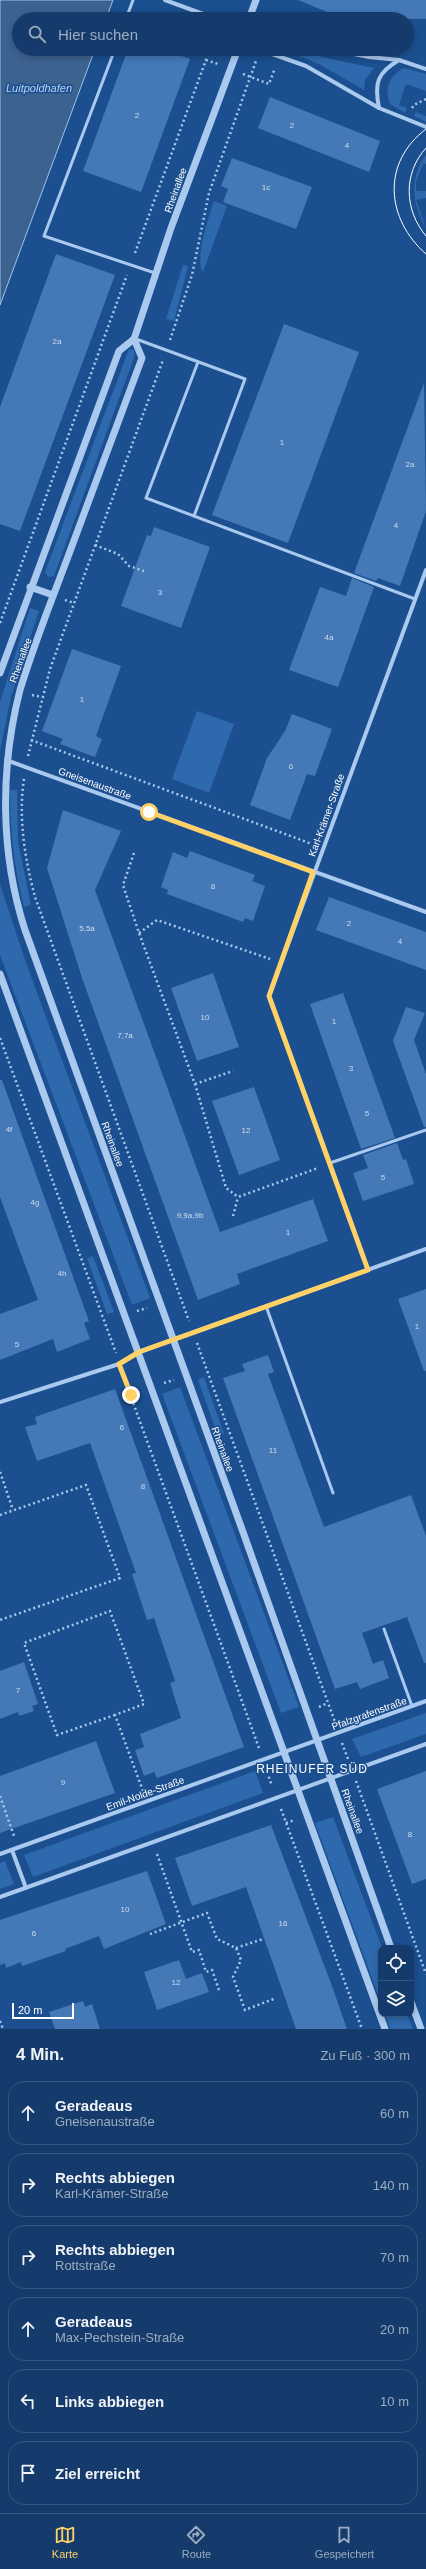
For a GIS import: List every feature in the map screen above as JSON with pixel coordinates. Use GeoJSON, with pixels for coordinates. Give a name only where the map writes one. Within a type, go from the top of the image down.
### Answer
{"type":"FeatureCollection","features":[{"type":"Feature","properties":{"kind":"street"},"geometry":{"type":"LineString","coordinates":[[165,0],[198,12]]}},
{"type":"Feature","properties":{"kind":"street"},"geometry":{"type":"LineString","coordinates":[[252,12],[256,0]]}},
{"type":"Feature","properties":{"kind":"street","name":"Rheinallee"},"geometry":{"type":"LineString","coordinates":[[0,673],[30,587],[119,351],[134,339],[156,274],[235,56]]}},
{"type":"Feature","properties":{"kind":"street"},"geometry":{"type":"LineString","coordinates":[[364,56],[399,60],[426,69]]}},
{"type":"Feature","properties":{"kind":"street"},"geometry":{"type":"LineString","coordinates":[[279,57],[312,69],[379,108],[426,127]]}},
{"type":"Feature","properties":{"kind":"street"},"geometry":{"type":"LineString","coordinates":[[379,108],[376,93],[379,80],[384,69],[399,60]]}},
{"type":"Feature","properties":{"kind":"street","name":"Rheinallee"},"geometry":{"type":"LineString","coordinates":[[134,339],[142,358],[19,691],[6,760],[4,836],[9,873],[18,910],[390,1945]]}},
{"type":"Feature","properties":{"kind":"street","name":"Karl-Krämer-Straße"},"geometry":{"type":"LineString","coordinates":[[368,1270],[269,996],[313,872],[426,570]]}},
{"type":"Feature","properties":{"kind":"street"},"geometry":{"type":"LineString","coordinates":[[30,587],[54,595]]}},
{"type":"Feature","properties":{"kind":"street","name":"Gneisenaustraße"},"geometry":{"type":"LineString","coordinates":[[6,760],[426,912]]}},
{"type":"Feature","properties":{"kind":"street"},"geometry":{"type":"LineString","coordinates":[[0,974],[385,2029]]}},
{"type":"Feature","properties":{"kind":"street"},"geometry":{"type":"LineString","coordinates":[[0,1402],[119,1364],[139,1352],[426,1249]]}},
{"type":"Feature","properties":{"kind":"street","name":"Pfalzgrafenstraße"},"geometry":{"type":"LineString","coordinates":[[284,1751],[339,1733],[426,1701]]}},
{"type":"Feature","properties":{"kind":"street"},"geometry":{"type":"LineString","coordinates":[[0,1898],[426,1744]]}},
{"type":"Feature","properties":{"kind":"street","name":"Emil-Nolde-Straße"},"geometry":{"type":"LineString","coordinates":[[0,1854],[284,1751]]}},
{"type":"Feature","properties":{"kind":"street"},"geometry":{"type":"LineString","coordinates":[[12,1850],[26,1888]]}},
{"type":"Feature","properties":{"kind":"street"},"geometry":{"type":"LineString","coordinates":[[414,2010],[421,2029]]}},
{"type":"Feature","properties":{"kind":"lane"},"geometry":{"type":"LineString","coordinates":[[129,12],[133,0]]}},
{"type":"Feature","properties":{"kind":"lane"},"geometry":{"type":"LineString","coordinates":[[112,56],[44,236],[156,274]]}},
{"type":"Feature","properties":{"kind":"lane"},"geometry":{"type":"LineString","coordinates":[[134,339],[244,378],[194,516]]}},
{"type":"Feature","properties":{"kind":"lane"},"geometry":{"type":"LineString","coordinates":[[198,362],[146,498],[415,599]]}},
{"type":"Feature","properties":{"kind":"lane"},"geometry":{"type":"LineString","coordinates":[[330,1163],[426,1130]]}},
{"type":"Feature","properties":{"kind":"lane"},"geometry":{"type":"LineString","coordinates":[[266,1306],[334,1492]]}},
{"type":"Feature","properties":{"kind":"lane"},"geometry":{"type":"LineString","coordinates":[[384,1629],[412,1706]]}},
{"type":"Feature","properties":{"kind":"path"},"geometry":{"type":"LineString","coordinates":[[0,623],[207,56]]}},
{"type":"Feature","properties":{"kind":"path"},"geometry":{"type":"LineString","coordinates":[[279,57],[269,84],[250,77],[209,193],[192,275],[167,350],[50,669],[31,740],[26,767],[23,787],[24,833],[28,869],[34,897],[426,1974]]}},
{"type":"Feature","properties":{"kind":"path"},"geometry":{"type":"LineString","coordinates":[[95,545],[118,554],[129,566],[144,571]]}},
{"type":"Feature","properties":{"kind":"path"},"geometry":{"type":"LineString","coordinates":[[31,740],[322,848]]}},
{"type":"Feature","properties":{"kind":"path"},"geometry":{"type":"LineString","coordinates":[[134,853],[123,885],[139,933],[195,1084],[226,1188],[238,1197]]}},
{"type":"Feature","properties":{"kind":"path"},"geometry":{"type":"LineString","coordinates":[[139,933],[157,920],[280,963]]}},
{"type":"Feature","properties":{"kind":"path"},"geometry":{"type":"LineString","coordinates":[[0,1038],[362,2029]]}},
{"type":"Feature","properties":{"kind":"path"},"geometry":{"type":"LineString","coordinates":[[195,1084],[233,1071]]}},
{"type":"Feature","properties":{"kind":"path"},"geometry":{"type":"LineString","coordinates":[[238,1197],[330,1163]]}},
{"type":"Feature","properties":{"kind":"path"},"geometry":{"type":"LineString","coordinates":[[233,1216],[238,1197]]}},
{"type":"Feature","properties":{"kind":"path"},"geometry":{"type":"LineString","coordinates":[[105,1323],[180,1295]]}},
{"type":"Feature","properties":{"kind":"path"},"geometry":{"type":"LineString","coordinates":[[131,1395],[206,1368]]}},
{"type":"Feature","properties":{"kind":"path"},"geometry":{"type":"LineString","coordinates":[[0,1472],[13,1510]]}},
{"type":"Feature","properties":{"kind":"path"},"geometry":{"type":"LineString","coordinates":[[0,1515],[86,1485],[120,1578],[0,1620]]}},
{"type":"Feature","properties":{"kind":"path"},"geometry":{"type":"LineString","coordinates":[[110,1612],[144,1704],[115,1714],[57,1735],[24,1643],[110,1612]]}},
{"type":"Feature","properties":{"kind":"path"},"geometry":{"type":"LineString","coordinates":[[307,1711],[328,1703]]}},
{"type":"Feature","properties":{"kind":"path"},"geometry":{"type":"LineString","coordinates":[[115,1714],[146,1801]]}},
{"type":"Feature","properties":{"kind":"path"},"geometry":{"type":"LineString","coordinates":[[253,1731],[274,1723]]}},
{"type":"Feature","properties":{"kind":"path"},"geometry":{"type":"LineString","coordinates":[[0,1796],[18,1848]]}},
{"type":"Feature","properties":{"kind":"path"},"geometry":{"type":"LineString","coordinates":[[340,1804],[361,1797]]}},
{"type":"Feature","properties":{"kind":"path"},"geometry":{"type":"LineString","coordinates":[[286,1823],[308,1816]]}},
{"type":"Feature","properties":{"kind":"path"},"geometry":{"type":"LineString","coordinates":[[153,1842],[192,1952],[199,1950],[206,1972],[212,1970],[219,1990]]}},
{"type":"Feature","properties":{"kind":"path"},"geometry":{"type":"LineString","coordinates":[[150,1934],[207,1914],[217,1939],[236,1948],[241,1960],[233,1977],[246,2010],[276,1998]]}},
{"type":"Feature","properties":{"kind":"path"},"geometry":{"type":"LineString","coordinates":[[236,1948],[263,1939]]}},
{"type":"Feature","properties":{"kind":"path"},"geometry":{"type":"LineString","coordinates":[[0,2021],[3,2029]]}},
{"type":"Feature","properties":{"kind":"shaded area"},"geometry":{"type":"Polygon","coordinates":[[[298,56],[319,56],[374,68],[365,80],[364,90],[319,64],[298,56]]]}},
{"type":"Feature","properties":{"kind":"shaded area"},"geometry":{"type":"Polygon","coordinates":[[[404,68],[426,74],[426,91],[406,84],[399,105],[407,108],[405,113],[390,104],[388,98],[388,88],[391,79],[404,68]]]}},
{"type":"Feature","properties":{"kind":"shaded area"},"geometry":{"type":"Polygon","coordinates":[[[416,112],[426,116],[426,122],[414,116],[416,112]]]}},
{"type":"Feature","properties":{"kind":"shaded area"},"geometry":{"type":"Polygon","coordinates":[[[426,155],[426,164],[423,163],[416,182],[416,191],[426,191],[426,198],[416,200],[426,228],[421,219],[415,201],[414,191],[417,172],[426,155]]]}},
{"type":"Feature","properties":{"kind":"shaded area"},"geometry":{"type":"Polygon","coordinates":[[[214,201],[227,206],[203,272],[200,258],[201,248],[214,201]]]}},
{"type":"Feature","properties":{"kind":"shaded area"},"geometry":{"type":"Polygon","coordinates":[[[183,265],[188,266],[174,321],[166,319],[183,265]]]}},
{"type":"Feature","properties":{"kind":"shaded area"},"geometry":{"type":"Polygon","coordinates":[[[129,349],[134,350],[135,355],[54,576],[48,577],[45,572],[129,349]]]}},
{"type":"Feature","properties":{"kind":"shaded area"},"geometry":{"type":"Polygon","coordinates":[[[30,608],[39,611],[11,697],[0,751],[0,702],[30,608]]]}},
{"type":"Feature","properties":{"kind":"shaded area"},"geometry":{"type":"Polygon","coordinates":[[[197,711],[234,724],[209,793],[172,779],[197,711]]]}},
{"type":"Feature","properties":{"kind":"shaded area"},"geometry":{"type":"Polygon","coordinates":[[[10,790],[17,790],[18,842],[31,905],[24,907],[13,849],[10,790]]]}},
{"type":"Feature","properties":{"kind":"shaded area"},"geometry":{"type":"Polygon","coordinates":[[[0,884],[25,960],[150,1298],[132,1305],[0,955],[0,884]]]}},
{"type":"Feature","properties":{"kind":"shaded area"},"geometry":{"type":"Polygon","coordinates":[[[93,1256],[114,1312],[107,1314],[87,1258],[93,1256]]]}},
{"type":"Feature","properties":{"kind":"shaded area"},"geometry":{"type":"Polygon","coordinates":[[[204,1377],[224,1434],[218,1436],[198,1380],[204,1377]]]}},
{"type":"Feature","properties":{"kind":"shaded area"},"geometry":{"type":"Polygon","coordinates":[[[180,1387],[299,1707],[281,1713],[162,1394],[180,1387]]]}},
{"type":"Feature","properties":{"kind":"shaded area"},"geometry":{"type":"Polygon","coordinates":[[[426,1713],[426,1734],[361,1757],[352,1739],[426,1713]]]}},
{"type":"Feature","properties":{"kind":"shaded area"},"geometry":{"type":"Polygon","coordinates":[[[255,1771],[263,1793],[33,1877],[24,1855],[255,1771]]]}},
{"type":"Feature","properties":{"kind":"shaded area"},"geometry":{"type":"Polygon","coordinates":[[[333,1817],[381,1945],[378,1945],[378,1995],[315,1823],[333,1817]]]}},
{"type":"Feature","properties":{"kind":"shaded area"},"geometry":{"type":"Polygon","coordinates":[[[5,1861],[14,1884],[0,1889],[0,1863],[5,1861]]]}},
{"type":"Feature","properties":{"kind":"shaded area"},"geometry":{"type":"Polygon","coordinates":[[[386,2017],[408,2017],[413,2029],[390,2029],[386,2017]]]}},
{"type":"Feature","properties":{"kind":"water","name":"Luitpoldhafen"},"geometry":{"type":"Polygon","coordinates":[[[0,0],[113,0],[109,12],[12,12],[12,56],[92,56],[0,305],[0,0]]]}},
{"type":"Feature","properties":{"kind":"building"},"geometry":{"type":"Polygon","coordinates":[[[298,0],[426,0],[426,19],[414,19],[414,12],[327,12],[298,0]]]}},
{"type":"Feature","properties":{"kind":"building"},"geometry":{"type":"Polygon","coordinates":[[[125,56],[182,56],[190,59],[141,192],[83,171],[125,56]]]}},
{"type":"Feature","properties":{"kind":"building"},"geometry":{"type":"Polygon","coordinates":[[[270,97],[380,141],[369,172],[258,128],[270,97]]]}},
{"type":"Feature","properties":{"kind":"building"},"geometry":{"type":"Polygon","coordinates":[[[232,158],[312,187],[296,229],[223,202],[228,189],[221,186],[232,158]]]}},
{"type":"Feature","properties":{"kind":"building"},"geometry":{"type":"Polygon","coordinates":[[[56,254],[115,275],[20,531],[0,524],[0,407],[56,254]]]}},
{"type":"Feature","properties":{"kind":"building"},"geometry":{"type":"Polygon","coordinates":[[[284,324],[359,352],[288,543],[212,515],[284,324]]]}},
{"type":"Feature","properties":{"kind":"building"},"geometry":{"type":"Polygon","coordinates":[[[424,383],[426,511],[400,586],[378,578],[376,581],[354,573],[424,383]]]}},
{"type":"Feature","properties":{"kind":"building"},"geometry":{"type":"Polygon","coordinates":[[[154,527],[210,547],[181,628],[121,606],[147,535],[151,536],[154,527]]]}},
{"type":"Feature","properties":{"kind":"building"},"geometry":{"type":"Polygon","coordinates":[[[352,578],[374,587],[338,687],[289,670],[320,587],[346,596],[352,578]]]}},
{"type":"Feature","properties":{"kind":"building"},"geometry":{"type":"Polygon","coordinates":[[[72,649],[121,666],[96,736],[102,739],[95,757],[60,744],[63,739],[42,731],[72,649]]]}},
{"type":"Feature","properties":{"kind":"building"},"geometry":{"type":"Polygon","coordinates":[[[292,714],[332,729],[315,776],[307,774],[290,820],[250,805],[267,758],[285,731],[292,714]]]}},
{"type":"Feature","properties":{"kind":"building"},"geometry":{"type":"Polygon","coordinates":[[[63,810],[121,831],[95,890],[220,1232],[313,1199],[328,1241],[237,1274],[240,1284],[198,1300],[82,978],[47,868],[63,810]]]}},
{"type":"Feature","properties":{"kind":"building"},"geometry":{"type":"Polygon","coordinates":[[[190,851],[255,875],[252,881],[265,886],[253,921],[245,918],[243,922],[167,894],[168,890],[161,887],[173,852],[187,858],[190,851]]]}},
{"type":"Feature","properties":{"kind":"building"},"geometry":{"type":"Polygon","coordinates":[[[329,897],[426,932],[426,970],[316,930],[329,897]]]}},
{"type":"Feature","properties":{"kind":"building"},"geometry":{"type":"Polygon","coordinates":[[[213,973],[239,1047],[197,1061],[171,988],[213,973]]]}},
{"type":"Feature","properties":{"kind":"building"},"geometry":{"type":"Polygon","coordinates":[[[343,993],[395,1138],[361,1149],[310,1004],[343,993]]]}},
{"type":"Feature","properties":{"kind":"building"},"geometry":{"type":"Polygon","coordinates":[[[406,1007],[425,1013],[414,1040],[426,1074],[426,1127],[424,1127],[393,1041],[406,1007]]]}},
{"type":"Feature","properties":{"kind":"building"},"geometry":{"type":"Polygon","coordinates":[[[0,1080],[2,1080],[89,1321],[84,1323],[90,1339],[57,1352],[53,1339],[0,1360],[0,1314],[38,1300],[0,1197],[0,1080]]]}},
{"type":"Feature","properties":{"kind":"building"},"geometry":{"type":"Polygon","coordinates":[[[254,1087],[280,1160],[239,1175],[212,1101],[254,1087]]]}},
{"type":"Feature","properties":{"kind":"building"},"geometry":{"type":"Polygon","coordinates":[[[397,1143],[403,1160],[406,1159],[414,1184],[363,1201],[353,1173],[368,1168],[363,1155],[397,1143]]]}},
{"type":"Feature","properties":{"kind":"building"},"geometry":{"type":"Polygon","coordinates":[[[426,1289],[426,1371],[424,1371],[398,1299],[426,1289]]]}},
{"type":"Feature","properties":{"kind":"building"},"geometry":{"type":"Polygon","coordinates":[[[268,1355],[274,1372],[268,1374],[324,1527],[411,1495],[426,1536],[426,1663],[424,1663],[407,1617],[362,1633],[373,1664],[383,1660],[389,1678],[360,1689],[357,1682],[335,1689],[223,1378],[245,1371],[242,1364],[268,1355]]]}},
{"type":"Feature","properties":{"kind":"building"},"geometry":{"type":"Polygon","coordinates":[[[115,1389],[244,1747],[157,1778],[154,1772],[144,1776],[135,1750],[144,1747],[140,1734],[181,1718],[170,1683],[175,1681],[154,1618],[147,1620],[132,1574],[136,1573],[90,1443],[37,1461],[25,1427],[37,1424],[35,1417],[115,1389]]]}},
{"type":"Feature","properties":{"kind":"building"},"geometry":{"type":"Polygon","coordinates":[[[24,1662],[38,1704],[32,1706],[34,1711],[19,1716],[18,1712],[0,1719],[0,1671],[24,1662]]]}},
{"type":"Feature","properties":{"kind":"building"},"geometry":{"type":"Polygon","coordinates":[[[96,1741],[115,1793],[0,1833],[0,1776],[96,1741]]]}},
{"type":"Feature","properties":{"kind":"building"},"geometry":{"type":"Polygon","coordinates":[[[426,1771],[426,1879],[412,1884],[377,1789],[426,1771]]]}},
{"type":"Feature","properties":{"kind":"building"},"geometry":{"type":"Polygon","coordinates":[[[271,1825],[347,2029],[296,2029],[246,1887],[192,1906],[175,1858],[271,1825]]]}},
{"type":"Feature","properties":{"kind":"building"},"geometry":{"type":"Polygon","coordinates":[[[147,1871],[166,1924],[104,1949],[99,1936],[65,1949],[66,1951],[22,1966],[21,1962],[6,1968],[5,1963],[0,1965],[0,1920],[147,1871]]]}},
{"type":"Feature","properties":{"kind":"building"},"geometry":{"type":"Polygon","coordinates":[[[179,1960],[186,1979],[202,1973],[209,1992],[157,2010],[144,1972],[179,1960]]]}},
{"type":"Feature","properties":{"kind":"building"},"geometry":{"type":"Polygon","coordinates":[[[83,2001],[85,2007],[92,2004],[100,2029],[55,2029],[49,2012],[83,2001]]]}},
{"type":"Feature","properties":{"kind":"tram line"},"geometry":{"type":"LineString","coordinates":[[426,129],[411,143],[401,158],[396,174],[394,191],[397,208],[403,224],[413,240],[426,254]]}},
{"type":"Feature","properties":{"kind":"tram line"},"geometry":{"type":"LineString","coordinates":[[426,148],[418,158],[413,169],[409,192],[413,215],[426,236]]}},
{"type":"Feature","properties":{"kind":"district","name":"RHEINUFER SÜD"},"geometry":{"type":"Point","coordinates":[312,1769]}},
{"type":"Feature","properties":{"kind":"route"},"geometry":{"type":"LineString","coordinates":[[131,1395],[119,1364],[139,1352],[368,1270],[269,996],[313,872],[149,812]]}}]}
